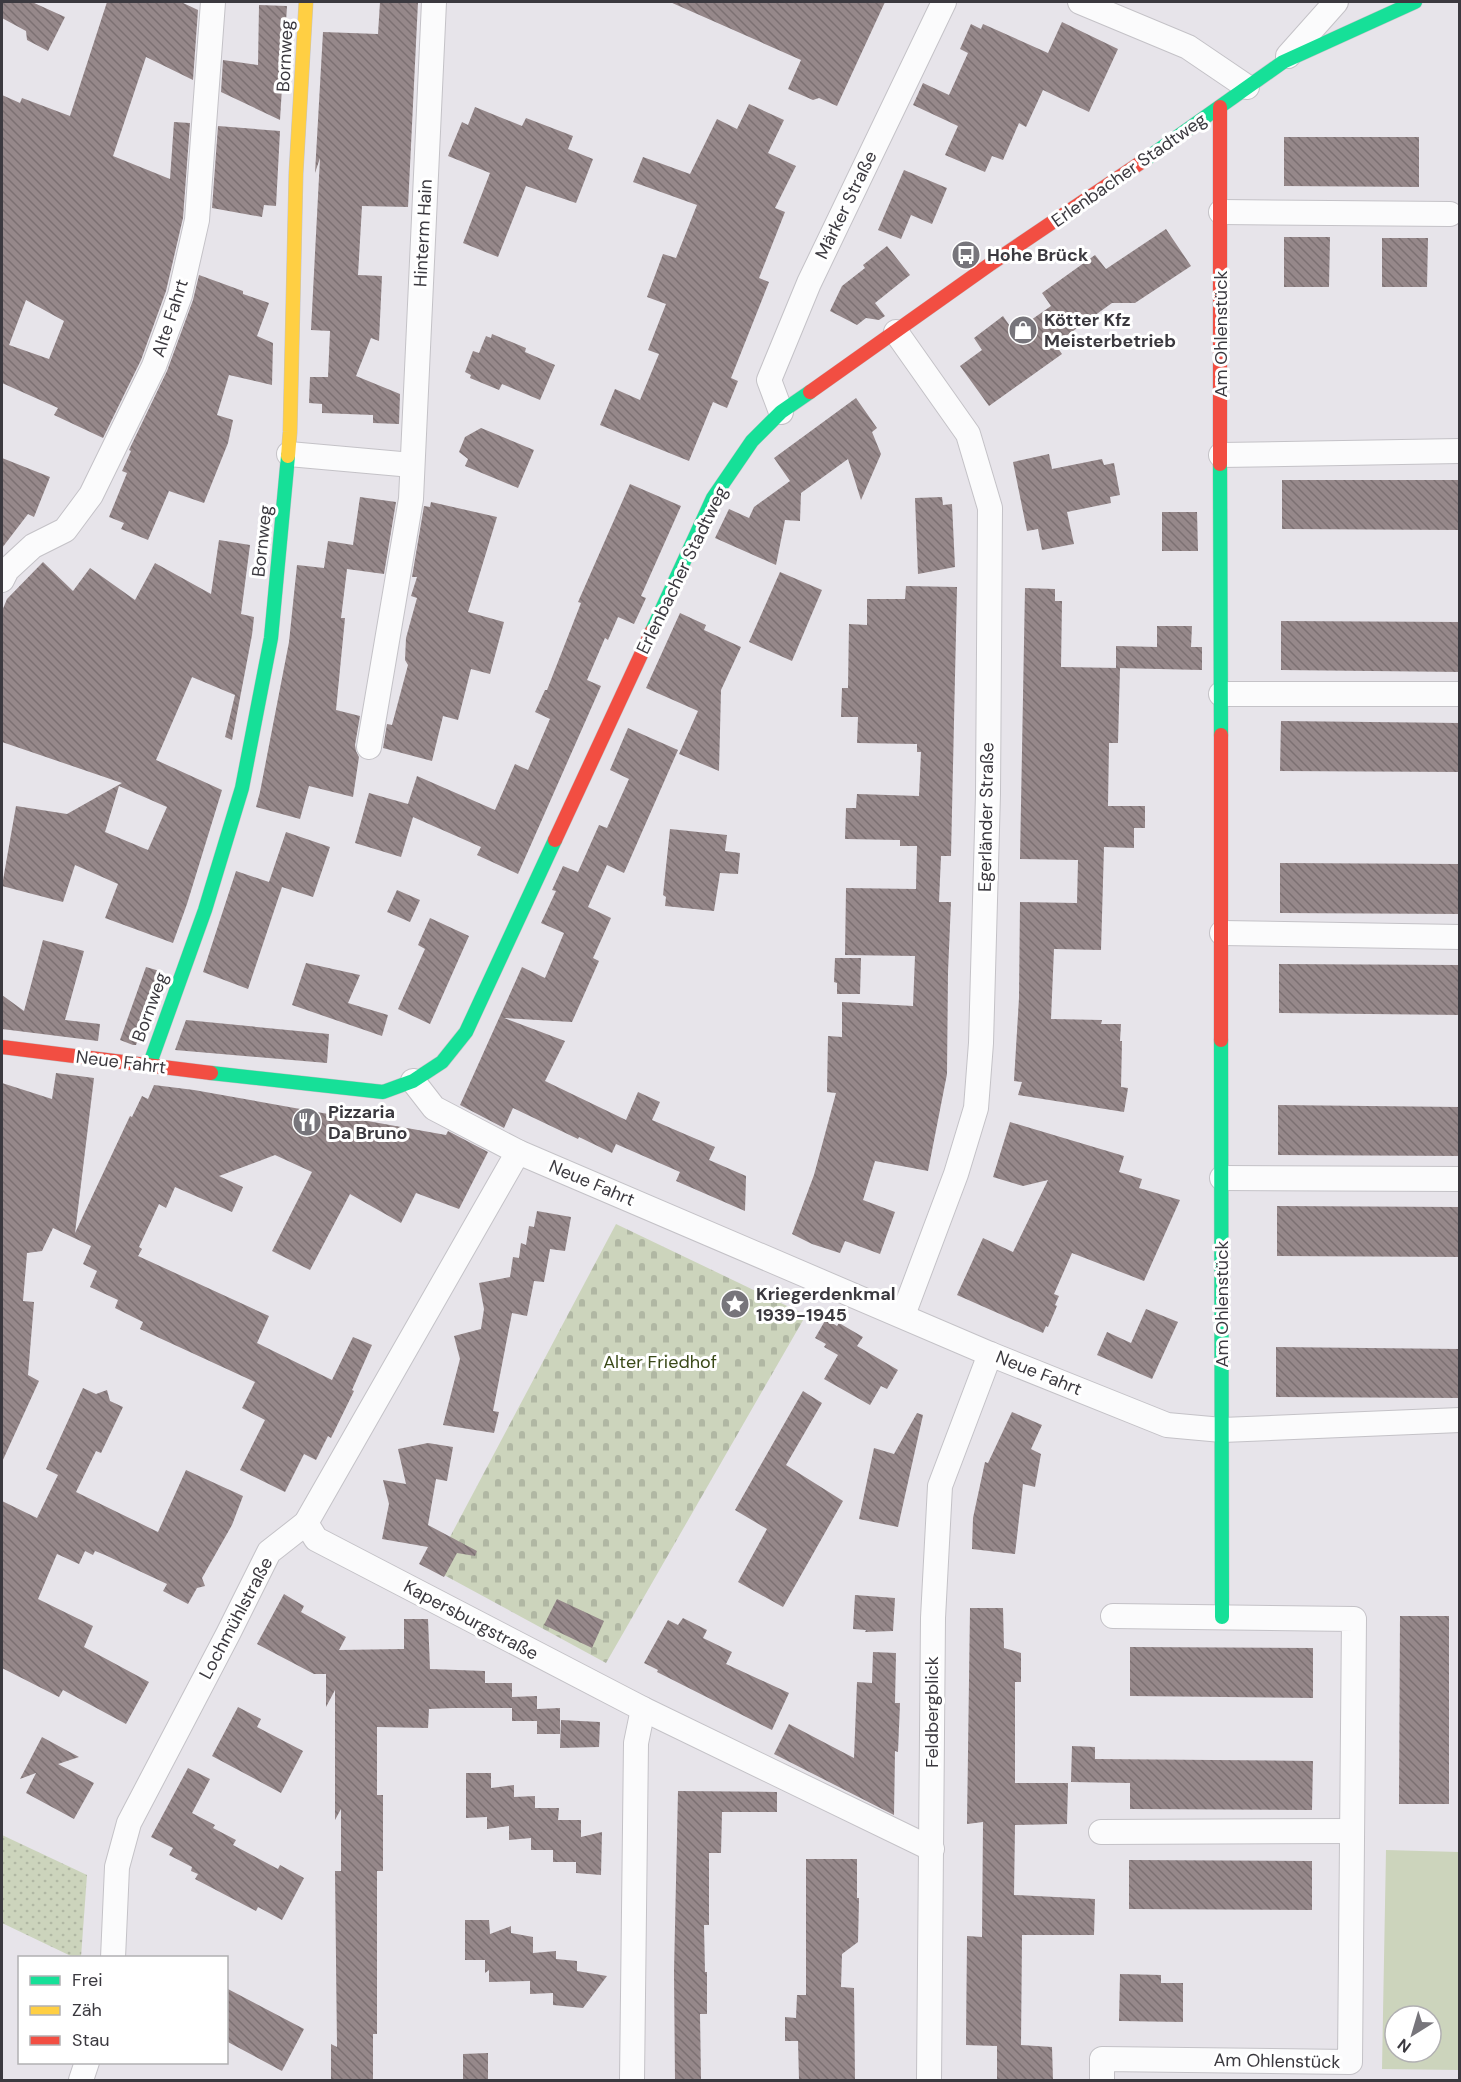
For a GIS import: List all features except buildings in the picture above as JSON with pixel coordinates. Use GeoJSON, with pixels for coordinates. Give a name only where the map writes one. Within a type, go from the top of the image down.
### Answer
{"type":"FeatureCollection","features":[{"type":"Feature","properties":{"kind":"street","name":"Alte Fahrt"},"geometry":{"type":"LineString","coordinates":[[2,580],[8,570],[33,546],[65,530],[91,495],[154,366],[180,295],[197,220],[213,2]]}},
{"type":"Feature","properties":{"kind":"street","name":"Bornweg"},"geometry":{"type":"LineString","coordinates":[[148,1066],[205,910],[242,788],[271,638],[289,454],[296,173],[306,2]]}},
{"type":"Feature","properties":{"kind":"street","name":"Hinterm Hain"},"geometry":{"type":"LineString","coordinates":[[369,747],[411,499],[434,2]]}},
{"type":"Feature","properties":{"kind":"street","name":"Märker Straße"},"geometry":{"type":"LineString","coordinates":[[781,412],[770,380],[808,283],[944,2]]}},
{"type":"Feature","properties":{"kind":"street"},"geometry":{"type":"LineString","coordinates":[[1080,2],[1188,46],[1247,87]]}},
{"type":"Feature","properties":{"kind":"street","name":"Erlenbacher Stadtweg"},"geometry":{"type":"LineString","coordinates":[[1282,62],[1336,2]]}},
{"type":"Feature","properties":{"kind":"street","name":"Erlenbacher Stadtweg"},"geometry":{"type":"LineString","coordinates":[[413,1081],[442,1062],[466,1032],[713,498],[752,441],[781,412],[1282,62],[1415,2]]}},
{"type":"Feature","properties":{"kind":"street","name":"Am Ohlenstück"},"geometry":{"type":"LineString","coordinates":[[1220,107],[1222,1617]]}},
{"type":"Feature","properties":{"kind":"street"},"geometry":{"type":"LineString","coordinates":[[1221,212],[1450,214]]}},
{"type":"Feature","properties":{"kind":"street","name":"Egerländer Straße"},"geometry":{"type":"LineString","coordinates":[[896,332],[968,434],[990,508],[988,794],[981,1043],[975,1108],[956,1174],[903,1315]]}},
{"type":"Feature","properties":{"kind":"street"},"geometry":{"type":"LineString","coordinates":[[1221,455],[1460,451]]}},
{"type":"Feature","properties":{"kind":"street"},"geometry":{"type":"LineString","coordinates":[[289,454],[412,465]]}},
{"type":"Feature","properties":{"kind":"street"},"geometry":{"type":"LineString","coordinates":[[1221,694],[1460,694]]}},
{"type":"Feature","properties":{"kind":"street"},"geometry":{"type":"LineString","coordinates":[[1222,933],[1460,937]]}},
{"type":"Feature","properties":{"kind":"street","name":"Neue Fahrt"},"geometry":{"type":"LineString","coordinates":[[2,1047],[383,1092],[413,1081],[434,1108],[518,1152],[990,1353],[1167,1425],[1222,1430]]}},
{"type":"Feature","properties":{"kind":"street","name":"Lochmühlstraße"},"geometry":{"type":"LineString","coordinates":[[113,1956],[117,1867],[129,1822],[269,1552],[306,1523],[518,1152]]}},
{"type":"Feature","properties":{"kind":"street"},"geometry":{"type":"LineString","coordinates":[[1222,1179],[1460,1179]]}},
{"type":"Feature","properties":{"kind":"street","name":"Feldbergblick"},"geometry":{"type":"LineString","coordinates":[[928,2080],[933,1618],[940,1486],[990,1353]]}},
{"type":"Feature","properties":{"kind":"street"},"geometry":{"type":"LineString","coordinates":[[1222,1430],[1460,1420]]}},
{"type":"Feature","properties":{"kind":"street","name":"Kapersburgstraße"},"geometry":{"type":"LineString","coordinates":[[306,1523],[316,1539],[643,1709],[932,1849]]}},
{"type":"Feature","properties":{"kind":"street","name":"Am Ohlenstück"},"geometry":{"type":"LineString","coordinates":[[1102,2080],[1102,2059],[1350,2062],[1354,1618],[1113,1616]]}},
{"type":"Feature","properties":{"kind":"street"},"geometry":{"type":"LineString","coordinates":[[632,2080],[636,1743],[643,1709]]}},
{"type":"Feature","properties":{"kind":"street"},"geometry":{"type":"LineString","coordinates":[[1101,1832],[1352,1831]]}},
{"type":"Feature","properties":{"kind":"street"},"geometry":{"type":"LineString","coordinates":[[81,2080],[86,2064]]}},
{"type":"Feature","properties":{"kind":"green space","name":"Alter Friedhof"},"geometry":{"type":"Polygon","coordinates":[[[616,1224],[806,1315],[606,1663],[433,1569],[616,1224]]]}},
{"type":"Feature","properties":{"kind":"green space"},"geometry":{"type":"Polygon","coordinates":[[[2,1835],[87,1875],[81,1956],[71,1956],[2,1923],[2,1835]]]}},
{"type":"Feature","properties":{"kind":"green space"},"geometry":{"type":"Polygon","coordinates":[[[1386,1850],[1459,1852],[1459,2070],[1382,2069],[1383,2014],[1383,2064],[1443,2064],[1443,2004],[1383,2004],[1386,1850]]]}},
{"type":"Feature","properties":{"kind":"traffic: fast"},"geometry":{"type":"LineString","coordinates":[[1146,159],[1283,62],[1415,2]]}},
{"type":"Feature","properties":{"kind":"traffic: fast"},"geometry":{"type":"LineString","coordinates":[[652,631],[713,498],[752,441],[781,412],[810,392]]}},
{"type":"Feature","properties":{"kind":"traffic: fast"},"geometry":{"type":"LineString","coordinates":[[149,1066],[205,910],[242,788],[271,638],[288,456]]}},
{"type":"Feature","properties":{"kind":"traffic: fast"},"geometry":{"type":"LineString","coordinates":[[1220,464],[1221,735]]}},
{"type":"Feature","properties":{"kind":"traffic: fast"},"geometry":{"type":"LineString","coordinates":[[211,1073],[383,1092],[413,1081],[442,1062],[466,1032],[555,840]]}},
{"type":"Feature","properties":{"kind":"traffic: fast"},"geometry":{"type":"LineString","coordinates":[[1221,1040],[1222,1617]]}},
{"type":"Feature","properties":{"kind":"traffic: slow"},"geometry":{"type":"LineString","coordinates":[[288,456],[296,173],[306,2]]}},
{"type":"Feature","properties":{"kind":"traffic: jam"},"geometry":{"type":"LineString","coordinates":[[1220,107],[1220,464]]}},
{"type":"Feature","properties":{"kind":"traffic: jam"},"geometry":{"type":"LineString","coordinates":[[810,392],[989,265],[1146,159]]}},
{"type":"Feature","properties":{"kind":"traffic: jam"},"geometry":{"type":"LineString","coordinates":[[555,840],[652,631]]}},
{"type":"Feature","properties":{"kind":"traffic: jam"},"geometry":{"type":"LineString","coordinates":[[1221,735],[1221,1040]]}},
{"type":"Feature","properties":{"kind":"traffic: jam"},"geometry":{"type":"LineString","coordinates":[[2,1047],[211,1073]]}},
{"type":"Feature","properties":{"kind":"place","name":"Hohe Brück"},"geometry":{"type":"Point","coordinates":[966,255]}},
{"type":"Feature","properties":{"kind":"place","name":"Kötter Kfz Meisterbetrieb"},"geometry":{"type":"Point","coordinates":[1023,330]}},
{"type":"Feature","properties":{"kind":"place","name":"Pizzaria Da Bruno"},"geometry":{"type":"Point","coordinates":[307,1122]}},
{"type":"Feature","properties":{"kind":"place","name":"Kriegerdenkmal 1939-1945"},"geometry":{"type":"Point","coordinates":[735,1304]}}]}
